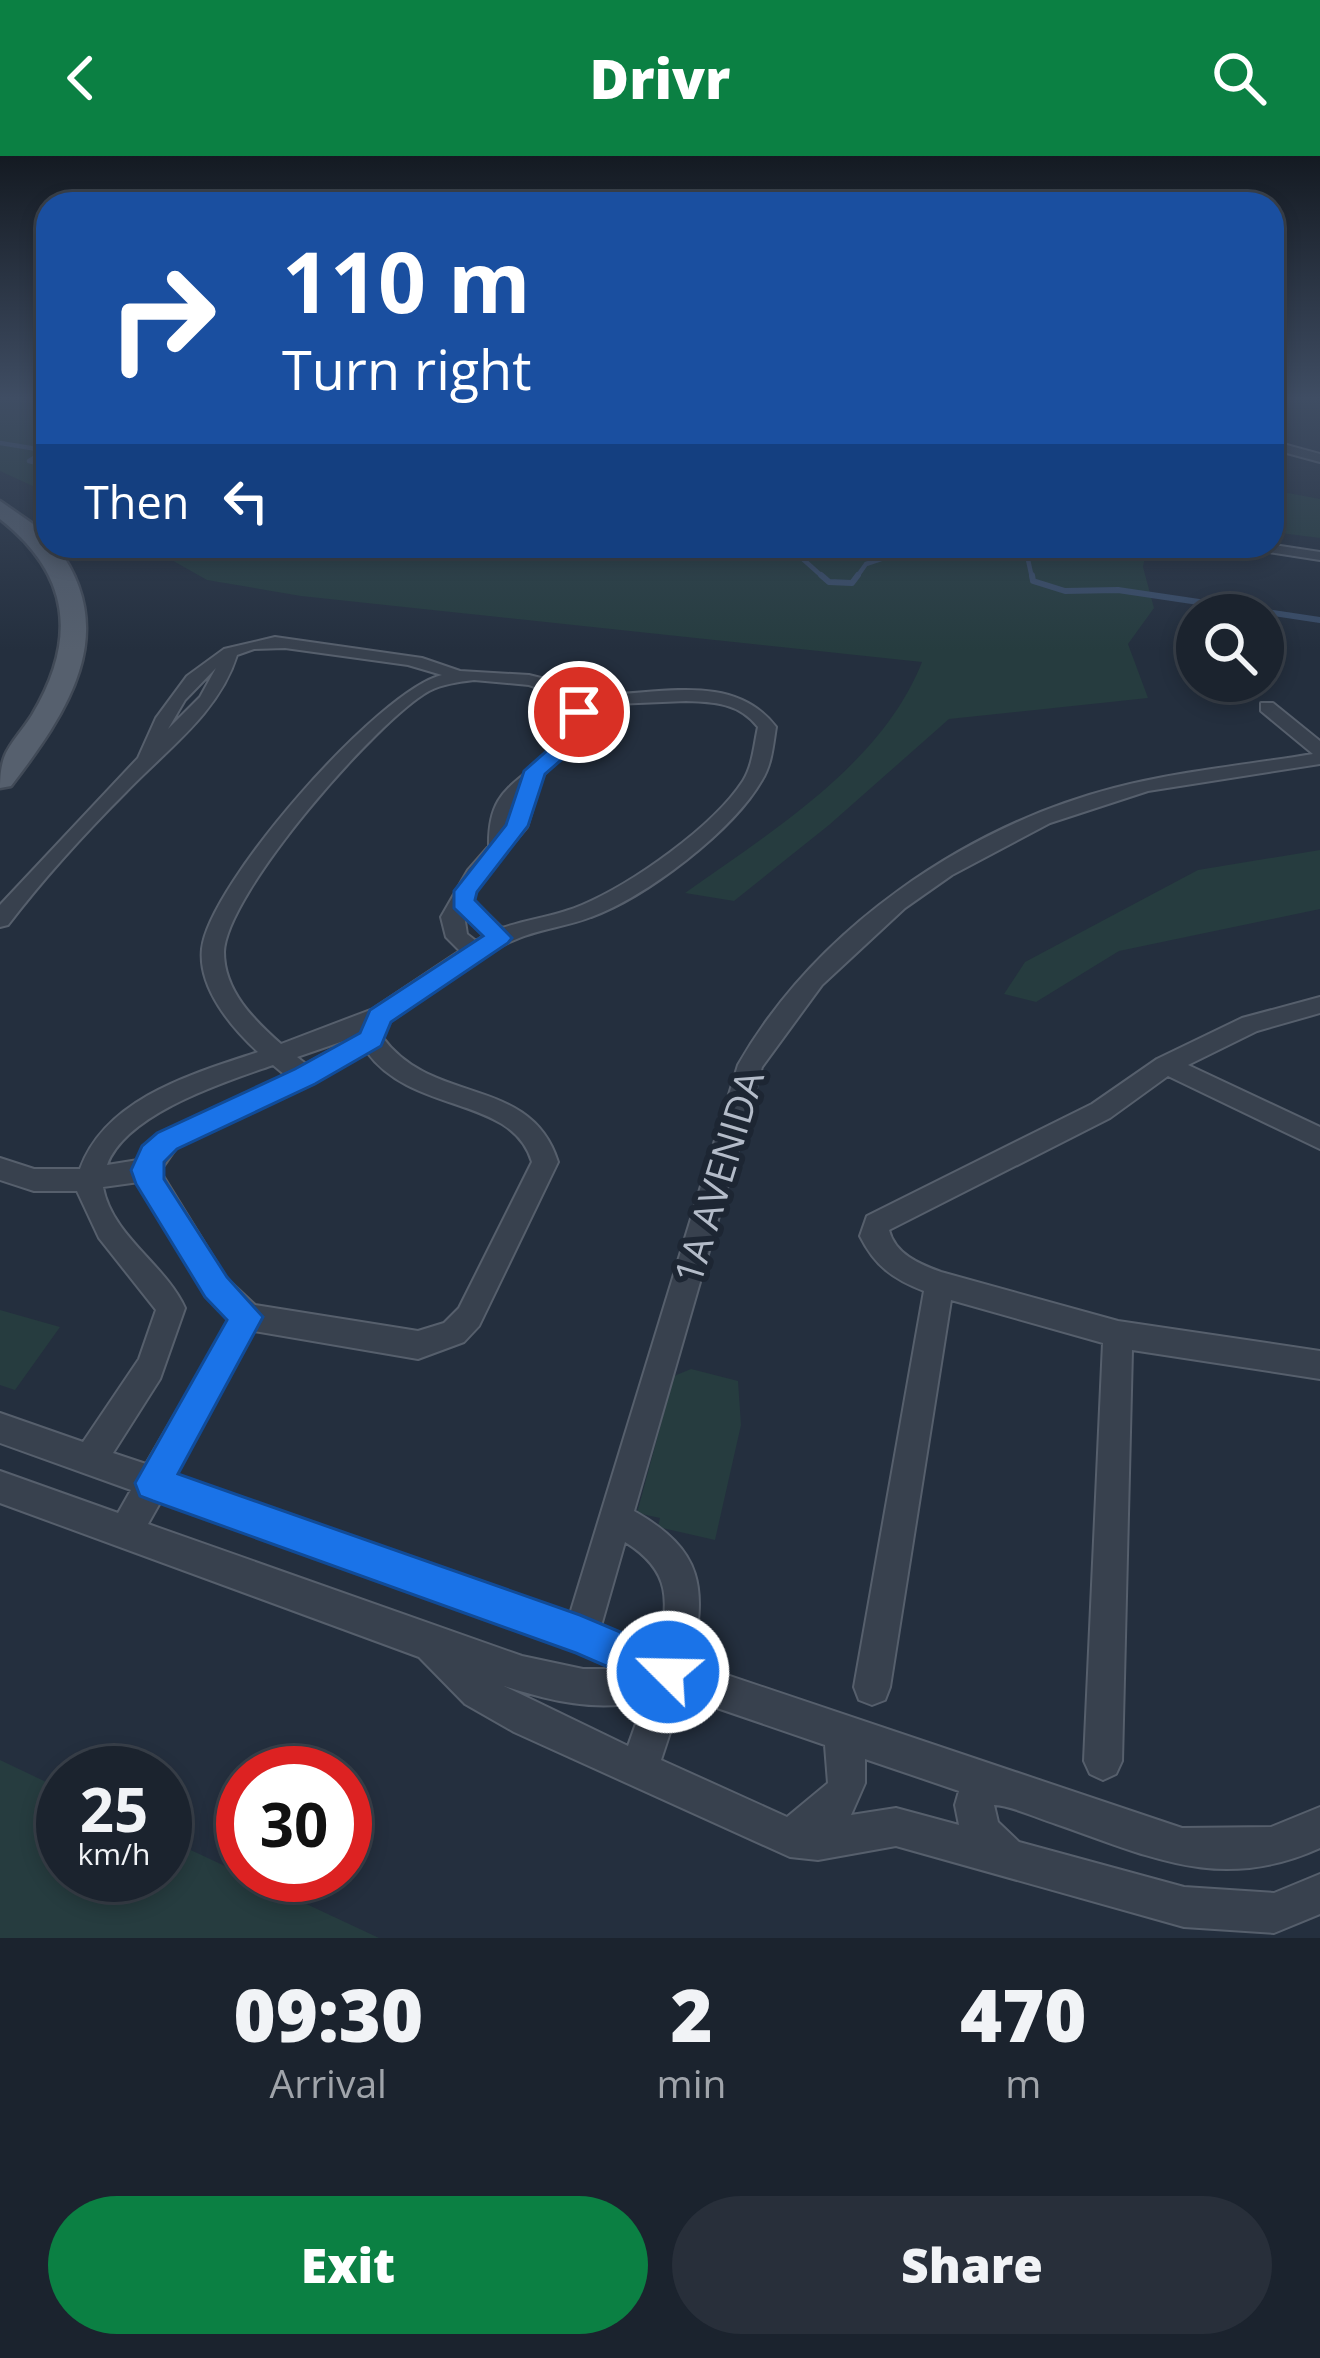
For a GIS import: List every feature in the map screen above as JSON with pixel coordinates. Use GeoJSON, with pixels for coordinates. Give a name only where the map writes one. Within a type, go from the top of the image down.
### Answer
{"type":"FeatureCollection","features":[{"type":"Feature","properties":{"kind":"main road"},"geometry":{"type":"LineString","coordinates":[[0,508],[36,537]]}},
{"type":"Feature","properties":{"kind":"main road"},"geometry":{"type":"LineString","coordinates":[[0,527],[26,552],[46,584],[53,619],[40,675],[0,742]]}},
{"type":"Feature","properties":{"kind":"main road"},"geometry":{"type":"LineString","coordinates":[[0,778],[38,734],[60,693],[74,650],[74,605],[64,571],[53,558]]}},
{"type":"Feature","properties":{"kind":"street"},"geometry":{"type":"LineString","coordinates":[[1284,551],[1320,556]]}},
{"type":"Feature","properties":{"kind":"street"},"geometry":{"type":"LineString","coordinates":[[0,920],[146,760],[196,714],[223,675],[229,654],[251,644],[275,643],[446,669],[456,676]]}},
{"type":"Feature","properties":{"kind":"street"},"geometry":{"type":"LineString","coordinates":[[408,663],[421,677],[421,689]]}},
{"type":"Feature","properties":{"kind":"street"},"geometry":{"type":"LineString","coordinates":[[0,1169],[18,1179],[39,1181],[146,1170],[167,1141],[305,1076],[500,938],[592,910],[642,881],[739,798],[759,766],[767,728],[758,710],[746,703],[680,696],[584,700],[570,690],[531,682],[456,676],[421,689],[373,726],[253,868],[231,901],[213,946],[219,979],[241,1019],[276,1056],[305,1076]]}},
{"type":"Feature","properties":{"kind":"street"},"geometry":{"type":"LineString","coordinates":[[476,952],[457,937],[452,917],[476,874],[526,808],[535,771],[560,751],[584,700]]}},
{"type":"Feature","properties":{"kind":"street"},"geometry":{"type":"LineString","coordinates":[[1267,706],[1320,754]]}},
{"type":"Feature","properties":{"kind":"street","name":"1A AVENIDA"},"geometry":{"type":"LineString","coordinates":[[580,1635],[750,1065],[775,1022],[860,935],[965,856],[1004,835],[1094,800],[1320,754]]}},
{"type":"Feature","properties":{"kind":"street"},"geometry":{"type":"LineString","coordinates":[[463,902],[500,938]]}},
{"type":"Feature","properties":{"kind":"street"},"geometry":{"type":"LineString","coordinates":[[1320,1005],[1250,1024],[1166,1065],[1101,1111],[877,1224],[874,1236],[886,1255],[939,1284],[1118,1334],[1320,1365]]}},
{"type":"Feature","properties":{"kind":"street"},"geometry":{"type":"LineString","coordinates":[[90,1460],[155,1358],[171,1308],[150,1274],[113,1239],[92,1200],[89,1177],[116,1131],[145,1110],[218,1072],[371,1026]]}},
{"type":"Feature","properties":{"kind":"street"},"geometry":{"type":"LineString","coordinates":[[146,1170],[216,1287],[247,1317],[418,1345],[454,1333],[470,1317],[544,1162],[542,1142],[526,1124],[408,1078],[385,1061],[371,1026]]}},
{"type":"Feature","properties":{"kind":"street"},"geometry":{"type":"LineString","coordinates":[[1166,1065],[1320,1139]]}},
{"type":"Feature","properties":{"kind":"street"},"geometry":{"type":"LineString","coordinates":[[872,1687],[939,1284]]}},
{"type":"Feature","properties":{"kind":"street"},"geometry":{"type":"LineString","coordinates":[[125,1532],[247,1317]]}},
{"type":"Feature","properties":{"kind":"street"},"geometry":{"type":"LineString","coordinates":[[1102,1761],[1118,1334]]}},
{"type":"Feature","properties":{"kind":"street"},"geometry":{"type":"LineString","coordinates":[[0,1428],[580,1635],[668,1672],[1182,1848],[1253,1852],[1304,1837],[1320,1826]]}},
{"type":"Feature","properties":{"kind":"street"},"geometry":{"type":"LineString","coordinates":[[0,1486],[431,1644],[609,1692],[650,1683],[668,1672]]}},
{"type":"Feature","properties":{"kind":"street"},"geometry":{"type":"LineString","coordinates":[[617,1520],[667,1552],[677,1568],[685,1608],[638,1772]]}},
{"type":"Feature","properties":{"kind":"street"},"geometry":{"type":"LineString","coordinates":[[431,1644],[478,1691],[526,1720],[790,1838],[825,1843],[873,1827],[896,1827],[1184,1907],[1274,1913],[1320,1894]]}},
{"type":"Feature","properties":{"kind":"street"},"geometry":{"type":"LineString","coordinates":[[790,1838],[845,1795],[850,1762],[839,1730]]}},
{"type":"Feature","properties":{"kind":"street"},"geometry":{"type":"LineString","coordinates":[[993,1783],[976,1795],[973,1809],[978,1830],[1016,1862]]}},
{"type":"Feature","properties":{"kind":"green space"},"geometry":{"type":"Polygon","coordinates":[[[1284,492],[1320,499],[1320,538],[1284,534],[1284,492]]]}},
{"type":"Feature","properties":{"kind":"green space"},"geometry":{"type":"Polygon","coordinates":[[[168,558],[1145,558],[1154,608],[1128,644],[1148,698],[949,719],[734,901],[685,893],[788,820],[852,764],[904,699],[922,662],[301,596],[207,580],[168,558]]]}},
{"type":"Feature","properties":{"kind":"green space"},"geometry":{"type":"Polygon","coordinates":[[[1320,850],[1320,909],[1119,951],[1036,1002],[1004,994],[1025,962],[1198,870],[1320,850]]]}},
{"type":"Feature","properties":{"kind":"green space"},"geometry":{"type":"Polygon","coordinates":[[[0,1310],[60,1327],[15,1390],[0,1385],[0,1310]]]}},
{"type":"Feature","properties":{"kind":"green space"},"geometry":{"type":"Polygon","coordinates":[[[691,1369],[738,1381],[741,1425],[715,1540],[658,1527],[660,1518],[637,1513],[674,1376],[691,1369]]]}},
{"type":"Feature","properties":{"kind":"green space"},"geometry":{"type":"Polygon","coordinates":[[[0,1760],[36,1777],[36,1902],[192,1902],[192,1851],[216,1862],[216,1902],[302,1902],[379,1938],[0,1938],[0,1760]]]}},
{"type":"Feature","properties":{"kind":"waterway"},"geometry":{"type":"LineString","coordinates":[[802,558],[824,578]]}},
{"type":"Feature","properties":{"kind":"waterway"},"geometry":{"type":"LineString","coordinates":[[856,578],[866,564],[884,558]]}},
{"type":"Feature","properties":{"kind":"waterway"},"geometry":{"type":"LineString","coordinates":[[1028,558],[1032,578]]}},
{"type":"Feature","properties":{"kind":"waterway"},"geometry":{"type":"LineString","coordinates":[[821,575],[829,582],[852,583],[858,575]]}},
{"type":"Feature","properties":{"kind":"waterway"},"geometry":{"type":"LineString","coordinates":[[1032,575],[1033,581],[1065,591],[1118,590],[1320,620]]}},
{"type":"Feature","properties":{"kind":"route"},"geometry":{"type":"LineString","coordinates":[[579,712],[560,751],[535,771],[517,826],[466,891],[463,902],[500,938],[379,1016],[371,1039],[167,1141],[153,1155],[146,1170],[151,1184],[216,1287],[247,1317],[153,1483],[580,1635],[668,1672]]}}]}
